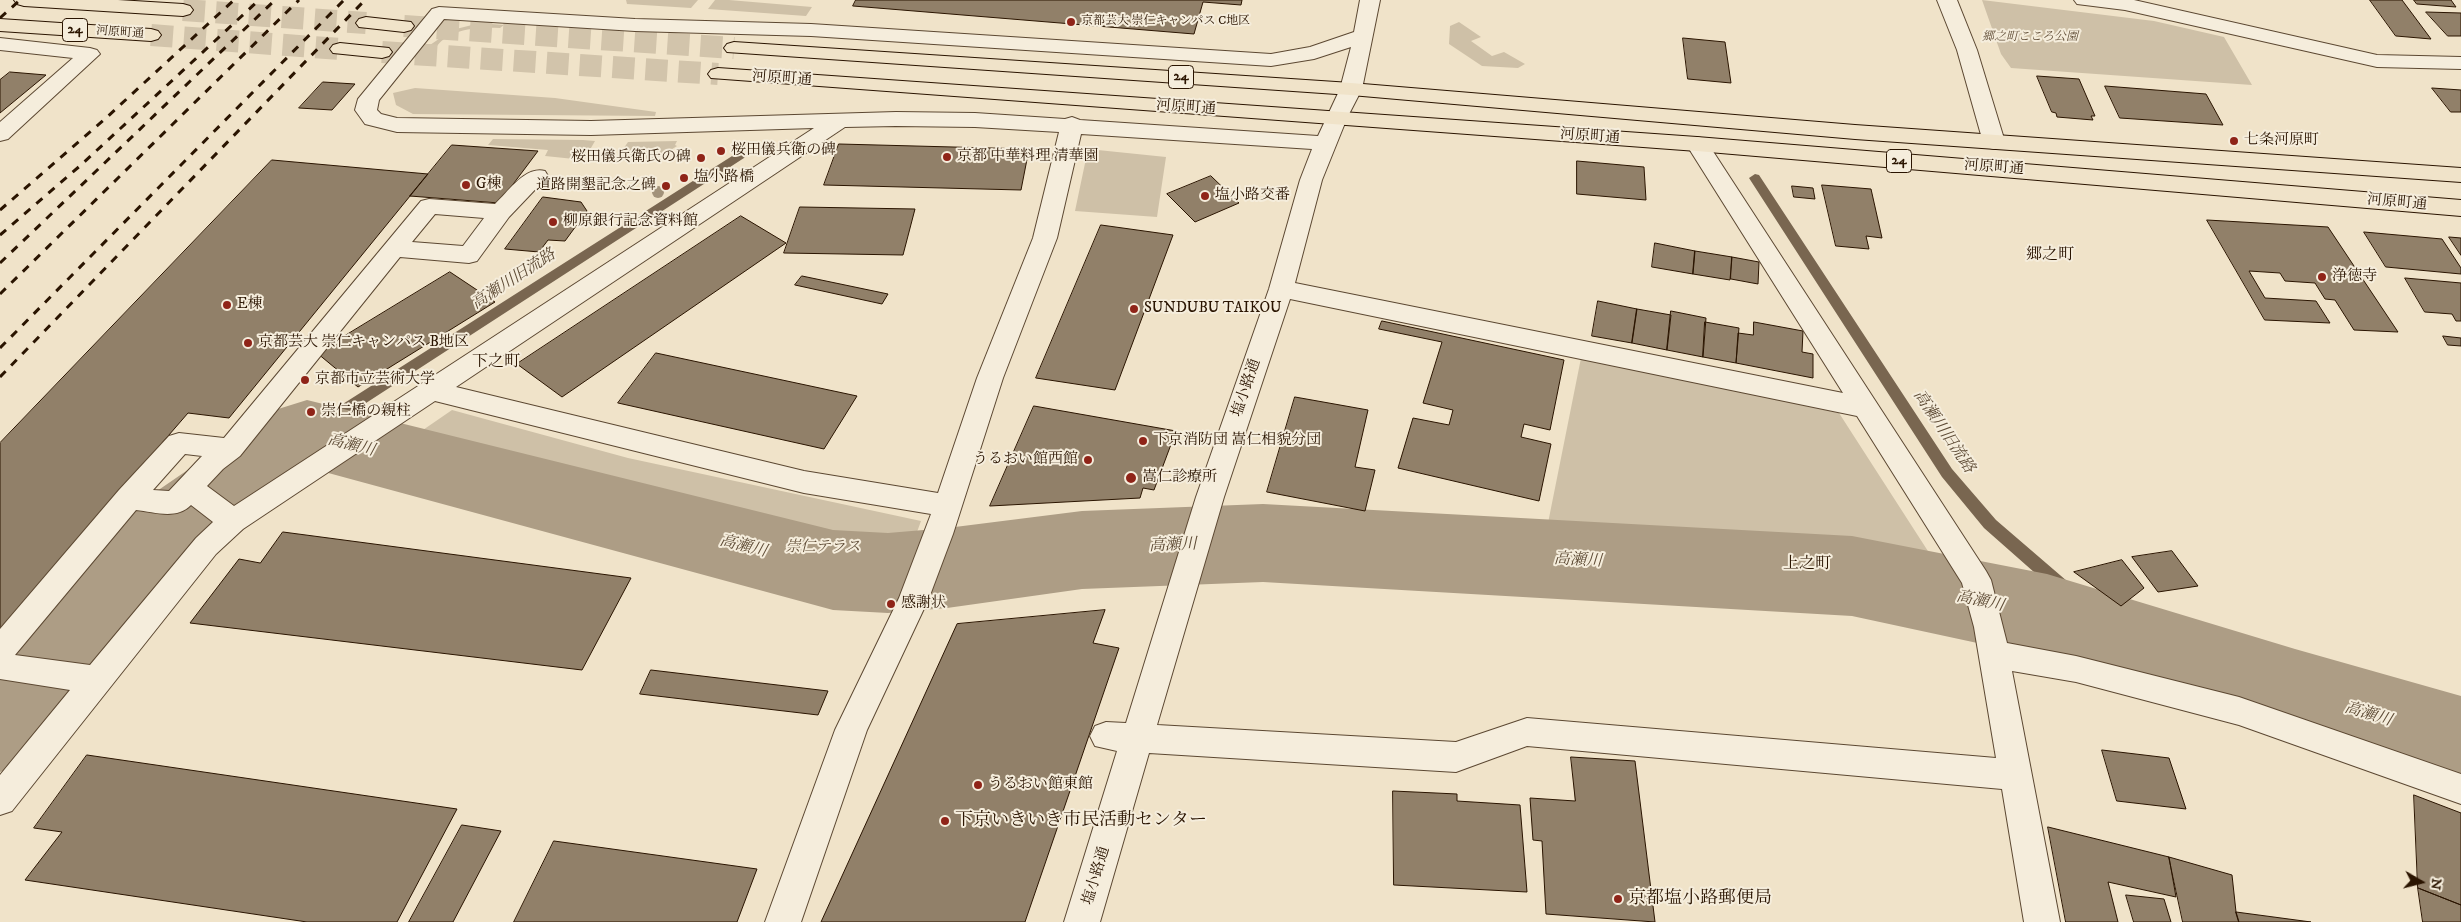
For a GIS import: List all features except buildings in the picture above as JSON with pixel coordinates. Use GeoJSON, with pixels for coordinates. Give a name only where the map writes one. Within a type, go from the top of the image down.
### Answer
{"type":"FeatureCollection","features":[{"type":"Feature","properties":{"kind":"highway","name":"河原町通"},"geometry":{"type":"LineString","coordinates":[[24,0],[183,10]]}},
{"type":"Feature","properties":{"kind":"highway"},"geometry":{"type":"LineString","coordinates":[[366,23],[404,26]]}},
{"type":"Feature","properties":{"kind":"highway","name":"河原町通"},"geometry":{"type":"LineString","coordinates":[[0,25],[151,35]]}},
{"type":"Feature","properties":{"kind":"highway","name":"河原町通"},"geometry":{"type":"LineString","coordinates":[[734,48],[1351,90],[1994,142],[2461,175]]}},
{"type":"Feature","properties":{"kind":"highway"},"geometry":{"type":"LineString","coordinates":[[340,49],[382,52]]}},
{"type":"Feature","properties":{"kind":"highway","name":"河原町通"},"geometry":{"type":"LineString","coordinates":[[718,74],[1697,144],[2461,208]]}},
{"type":"Feature","properties":{"kind":"street","name":"塩小路通"},"geometry":{"type":"LineString","coordinates":[[1082,922],[1210,497],[1281,289],[1311,180],[1336,118],[1351,90],[1370,0]]}},
{"type":"Feature","properties":{"kind":"street"},"geometry":{"type":"LineString","coordinates":[[1947,0],[1962,42],[1967,50],[1994,142]]}},
{"type":"Feature","properties":{"kind":"street"},"geometry":{"type":"LineString","coordinates":[[2084,0],[2124,2],[2377,61],[2461,63]]}},
{"type":"Feature","properties":{"kind":"street"},"geometry":{"type":"LineString","coordinates":[[1326,143],[1072,124],[975,120],[591,128],[397,125],[372,119],[366,110],[369,99],[439,13],[469,7],[635,25],[811,30],[1271,60],[1314,54],[1364,34]]}},
{"type":"Feature","properties":{"kind":"street"},"geometry":{"type":"LineString","coordinates":[[0,44],[90,54],[0,134]]}},
{"type":"Feature","properties":{"kind":"street"},"geometry":{"type":"LineString","coordinates":[[0,800],[88,679],[206,546],[227,517],[306,472],[385,419],[432,391],[838,122]]}},
{"type":"Feature","properties":{"kind":"street"},"geometry":{"type":"LineString","coordinates":[[783,922],[851,730],[914,598],[939,534],[990,378],[1045,238],[1072,124]]}},
{"type":"Feature","properties":{"kind":"street"},"geometry":{"type":"LineString","coordinates":[[1697,144],[1976,580],[1991,640],[2042,922]]}},
{"type":"Feature","properties":{"kind":"street"},"geometry":{"type":"LineString","coordinates":[[395,249],[469,255],[501,212],[537,176]]}},
{"type":"Feature","properties":{"kind":"street"},"geometry":{"type":"LineString","coordinates":[[129,498],[174,503],[192,494],[213,462],[230,449],[429,206],[501,212]]}},
{"type":"Feature","properties":{"kind":"street"},"geometry":{"type":"LineString","coordinates":[[1281,289],[1867,408]]}},
{"type":"Feature","properties":{"kind":"street"},"geometry":{"type":"LineString","coordinates":[[432,391],[804,482],[948,506]]}},
{"type":"Feature","properties":{"kind":"street"},"geometry":{"type":"LineString","coordinates":[[88,679],[7,662],[129,498],[179,443],[230,449]]}},
{"type":"Feature","properties":{"kind":"street"},"geometry":{"type":"LineString","coordinates":[[192,494],[227,517]]}},
{"type":"Feature","properties":{"kind":"street"},"geometry":{"type":"LineString","coordinates":[[1991,640],[2076,670],[2239,711],[2461,789]]}},
{"type":"Feature","properties":{"kind":"street"},"geometry":{"type":"LineString","coordinates":[[1106,736],[1456,757],[1527,732],[2016,775]]}},
{"type":"Feature","properties":{"kind":"green space"},"geometry":{"type":"Polygon","coordinates":[[[626,0],[698,0],[691,8],[627,4],[626,0]]]}},
{"type":"Feature","properties":{"kind":"green space"},"geometry":{"type":"Polygon","coordinates":[[[715,0],[812,7],[806,16],[708,9],[715,0]]]}},
{"type":"Feature","properties":{"kind":"green space","name":"郷之町こころ公園"},"geometry":{"type":"Polygon","coordinates":[[[1982,0],[2154,21],[2224,37],[2252,85],[2011,68],[2001,54],[1982,0]]]}},
{"type":"Feature","properties":{"kind":"green space"},"geometry":{"type":"Polygon","coordinates":[[[1459,22],[1481,37],[1471,41],[1492,56],[1504,52],[1525,64],[1518,68],[1482,66],[1449,44],[1450,26],[1459,22]]]}},
{"type":"Feature","properties":{"kind":"green space"},"geometry":{"type":"Polygon","coordinates":[[[480,23],[504,25],[500,28],[483,28],[458,32],[450,35],[437,46],[430,45],[452,30],[480,23]]]}},
{"type":"Feature","properties":{"kind":"green space"},"geometry":{"type":"Polygon","coordinates":[[[415,88],[555,98],[656,112],[655,116],[413,114],[396,105],[393,93],[415,88]]]}},
{"type":"Feature","properties":{"kind":"green space"},"geometry":{"type":"Polygon","coordinates":[[[493,139],[595,141],[584,160],[545,156],[548,150],[488,145],[493,139]]]}},
{"type":"Feature","properties":{"kind":"green space"},"geometry":{"type":"Polygon","coordinates":[[[677,141],[675,145],[677,146],[653,161],[615,161],[628,142],[677,141]]]}},
{"type":"Feature","properties":{"kind":"green space"},"geometry":{"type":"Polygon","coordinates":[[[1088,149],[1166,157],[1157,217],[1075,211],[1088,149]]]}},
{"type":"Feature","properties":{"kind":"green space"},"geometry":{"type":"Polygon","coordinates":[[[1581,358],[1839,413],[1944,576],[1837,552],[1547,528],[1581,358]]]}},
{"type":"Feature","properties":{"kind":"green space","name":"崇仁テラス"},"geometry":{"type":"Polygon","coordinates":[[[452,410],[628,458],[921,521],[893,598],[820,595],[356,476],[452,410]]]}},
{"type":"Feature","properties":{"kind":"waterway","name":"高瀬川旧流路"},"geometry":{"type":"LineString","coordinates":[[307,434],[740,155]]}},
{"type":"Feature","properties":{"kind":"waterway","name":"高瀬川旧流路"},"geometry":{"type":"LineString","coordinates":[[1755,178],[1822,278],[1947,473],[1990,524],[2083,605],[2160,651]]}},
{"type":"Feature","properties":{"kind":"waterway","name":"高瀬川"},"geometry":{"type":"LineString","coordinates":[[0,725],[143,552],[307,434],[833,570],[888,573],[947,568],[1082,550],[1263,543],[1852,576],[2047,616],[2295,695],[2461,744]]}},
{"type":"Feature","properties":{"kind":"tunnel"},"geometry":{"type":"LineString","coordinates":[[183,10],[366,23]]}},
{"type":"Feature","properties":{"kind":"tunnel"},"geometry":{"type":"LineString","coordinates":[[404,26],[734,48]]}},
{"type":"Feature","properties":{"kind":"tunnel"},"geometry":{"type":"LineString","coordinates":[[151,35],[340,49]]}},
{"type":"Feature","properties":{"kind":"tunnel"},"geometry":{"type":"LineString","coordinates":[[382,52],[718,74]]}},
{"type":"Feature","properties":{"kind":"railway"},"geometry":{"type":"LineString","coordinates":[[0,18],[20,0]]}},
{"type":"Feature","properties":{"kind":"railway"},"geometry":{"type":"LineString","coordinates":[[0,210],[106,118],[234,0]]}},
{"type":"Feature","properties":{"kind":"railway"},"geometry":{"type":"LineString","coordinates":[[0,235],[81,165],[259,0]]}},
{"type":"Feature","properties":{"kind":"railway"},"geometry":{"type":"LineString","coordinates":[[0,263],[275,0]]}},
{"type":"Feature","properties":{"kind":"railway"},"geometry":{"type":"LineString","coordinates":[[0,294],[299,0]]}},
{"type":"Feature","properties":{"kind":"railway"},"geometry":{"type":"LineString","coordinates":[[0,348],[344,0]]}},
{"type":"Feature","properties":{"kind":"railway"},"geometry":{"type":"LineString","coordinates":[[0,377],[365,0]]}},
{"type":"Feature","properties":{"kind":"place","name":"京都芸大 崇仁キャンパス C地区"},"geometry":{"type":"Point","coordinates":[1071,22]}},
{"type":"Feature","properties":{"kind":"place","name":"七条河原町"},"geometry":{"type":"Point","coordinates":[2234,141]}},
{"type":"Feature","properties":{"kind":"place","name":"桜田儀兵衛の碑"},"geometry":{"type":"Point","coordinates":[721,151]}},
{"type":"Feature","properties":{"kind":"place","name":"京都 中華料理 清華園"},"geometry":{"type":"Point","coordinates":[947,157]}},
{"type":"Feature","properties":{"kind":"place","name":"桜田儀兵衛氏の碑"},"geometry":{"type":"Point","coordinates":[701,158]}},
{"type":"Feature","properties":{"kind":"place","name":"塩小路橋"},"geometry":{"type":"Point","coordinates":[684,178]}},
{"type":"Feature","properties":{"kind":"place","name":"G棟"},"geometry":{"type":"Point","coordinates":[466,185]}},
{"type":"Feature","properties":{"kind":"place","name":"道路開墾記念之碑"},"geometry":{"type":"Point","coordinates":[666,186]}},
{"type":"Feature","properties":{"kind":"place","name":"塩小路交番"},"geometry":{"type":"Point","coordinates":[1205,196]}},
{"type":"Feature","properties":{"kind":"place","name":"柳原銀行記念資料館"},"geometry":{"type":"Point","coordinates":[553,222]}},
{"type":"Feature","properties":{"kind":"place","name":"浄徳寺"},"geometry":{"type":"Point","coordinates":[2322,277]}},
{"type":"Feature","properties":{"kind":"place","name":"E棟"},"geometry":{"type":"Point","coordinates":[227,305]}},
{"type":"Feature","properties":{"kind":"place","name":"SUNDUBU TAIKOU"},"geometry":{"type":"Point","coordinates":[1134,309]}},
{"type":"Feature","properties":{"kind":"place","name":"京都芸大 崇仁キャンパス B地区"},"geometry":{"type":"Point","coordinates":[248,343]}},
{"type":"Feature","properties":{"kind":"place","name":"京都市立芸術大学"},"geometry":{"type":"Point","coordinates":[305,380]}},
{"type":"Feature","properties":{"kind":"place","name":"崇仁橋の親柱"},"geometry":{"type":"Point","coordinates":[311,412]}},
{"type":"Feature","properties":{"kind":"place","name":"下京消防団 嵩仁相貌分団"},"geometry":{"type":"Point","coordinates":[1143,441]}},
{"type":"Feature","properties":{"kind":"place","name":"うるおい館西館"},"geometry":{"type":"Point","coordinates":[1088,460]}},
{"type":"Feature","properties":{"kind":"place","name":"嵩仁診療所"},"geometry":{"type":"Point","coordinates":[1131,478]}},
{"type":"Feature","properties":{"kind":"place","name":"感謝状"},"geometry":{"type":"Point","coordinates":[891,604]}},
{"type":"Feature","properties":{"kind":"place","name":"うるおい館東館"},"geometry":{"type":"Point","coordinates":[978,785]}},
{"type":"Feature","properties":{"kind":"place","name":"下京いきいき市民活動センター"},"geometry":{"type":"Point","coordinates":[945,821]}},
{"type":"Feature","properties":{"kind":"place","name":"京都塩小路郵便局"},"geometry":{"type":"Point","coordinates":[1618,899]}},
{"type":"Feature","properties":{"kind":"district","name":"郷之町"},"geometry":{"type":"Point","coordinates":[2050,256]}},
{"type":"Feature","properties":{"kind":"district","name":"下之町"},"geometry":{"type":"Point","coordinates":[496,363]}},
{"type":"Feature","properties":{"kind":"district","name":"上之町"},"geometry":{"type":"Point","coordinates":[1807,565]}}]}
